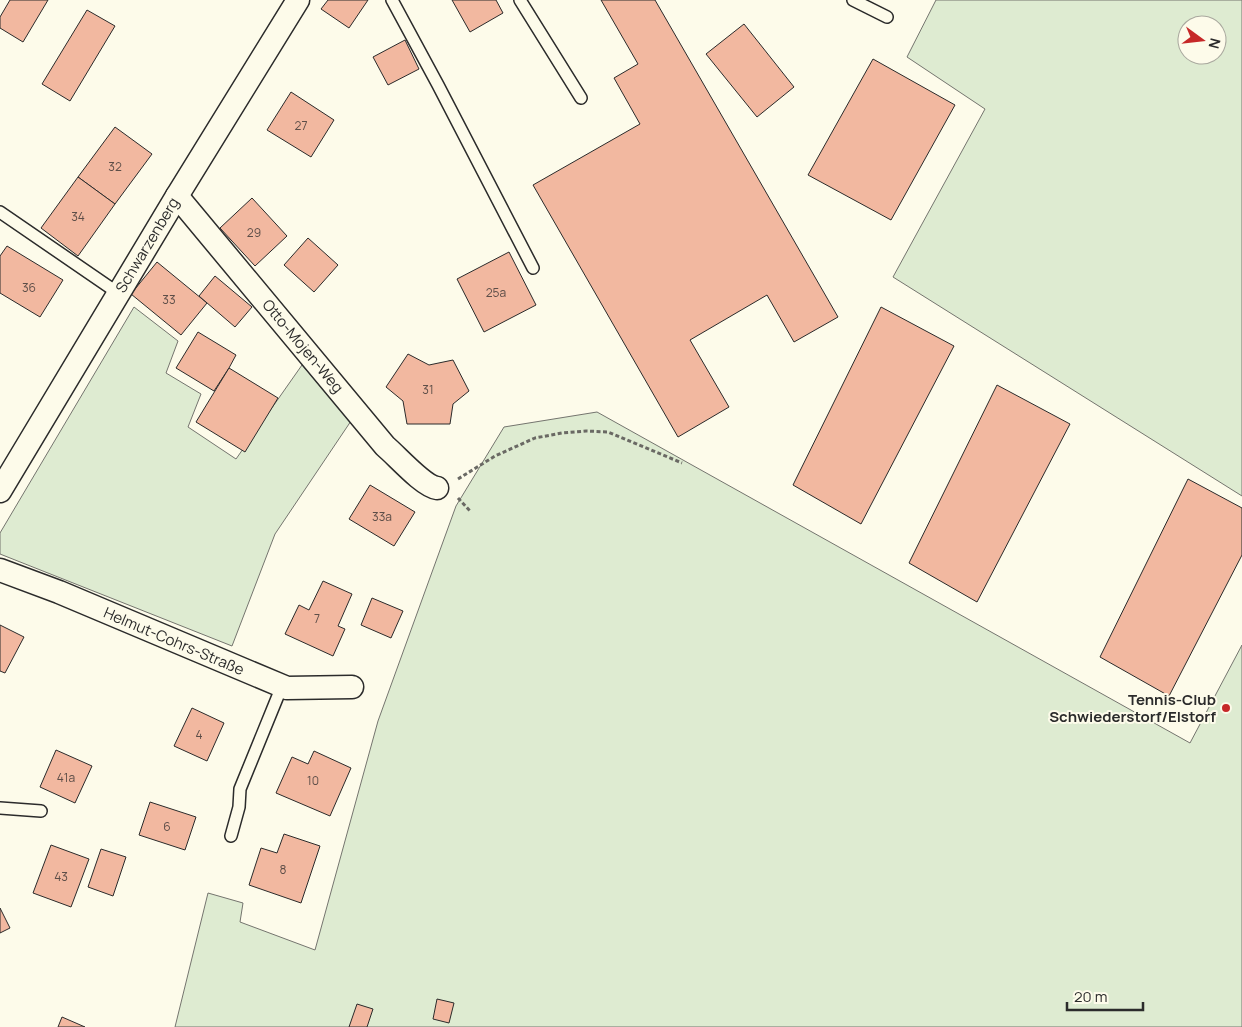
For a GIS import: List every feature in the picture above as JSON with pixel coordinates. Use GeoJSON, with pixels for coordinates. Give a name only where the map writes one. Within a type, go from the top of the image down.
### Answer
{"type":"FeatureCollection","features":[{"type":"Feature","properties":{"kind":"street","name":"Schwarzenberg"},"geometry":{"type":"LineString","coordinates":[[0,491],[118,293],[298,0]]}},
{"type":"Feature","properties":{"kind":"street","name":"Otto-Mojen-Weg"},"geometry":{"type":"LineString","coordinates":[[177,196],[385,446],[423,480],[437,488]]}},
{"type":"Feature","properties":{"kind":"street","name":"Helmut-Cohrs-Straße"},"geometry":{"type":"LineString","coordinates":[[0,570],[58,592],[287,688],[352,687]]}},
{"type":"Feature","properties":{"kind":"lane"},"geometry":{"type":"LineString","coordinates":[[392,0],[533,268]]}},
{"type":"Feature","properties":{"kind":"lane"},"geometry":{"type":"LineString","coordinates":[[520,0],[581,98]]}},
{"type":"Feature","properties":{"kind":"lane"},"geometry":{"type":"LineString","coordinates":[[853,0],[887,17]]}},
{"type":"Feature","properties":{"kind":"lane"},"geometry":{"type":"LineString","coordinates":[[0,212],[118,293]]}},
{"type":"Feature","properties":{"kind":"lane"},"geometry":{"type":"LineString","coordinates":[[231,836],[239,807],[240,789],[282,686]]}},
{"type":"Feature","properties":{"kind":"lane"},"geometry":{"type":"LineString","coordinates":[[0,808],[41,811]]}},
{"type":"Feature","properties":{"kind":"path"},"geometry":{"type":"LineString","coordinates":[[437,488],[452,483],[494,456],[535,438],[562,433],[608,432],[682,463]]}},
{"type":"Feature","properties":{"kind":"green space"},"geometry":{"type":"Polygon","coordinates":[[[936,0],[1242,0],[1242,496],[893,277],[985,109],[907,57],[936,0]]]}},
{"type":"Feature","properties":{"kind":"green space"},"geometry":{"type":"Polygon","coordinates":[[[134,307],[178,341],[166,373],[201,394],[188,427],[236,459],[302,365],[351,421],[275,534],[232,646],[0,554],[0,533],[134,307]]]}},
{"type":"Feature","properties":{"kind":"green space"},"geometry":{"type":"Polygon","coordinates":[[[597,412],[1190,743],[1242,645],[1242,1027],[175,1027],[208,893],[243,903],[240,922],[315,950],[378,721],[456,506],[504,427],[597,412]]]}},
{"type":"Feature","properties":{"kind":"building"},"geometry":{"type":"Polygon","coordinates":[[[10,0],[48,0],[23,42],[0,28],[0,17],[10,0]]]}},
{"type":"Feature","properties":{"kind":"building"},"geometry":{"type":"Polygon","coordinates":[[[328,0],[368,0],[349,28],[321,9],[328,0]]]}},
{"type":"Feature","properties":{"kind":"building"},"geometry":{"type":"Polygon","coordinates":[[[452,0],[496,0],[503,13],[470,32],[452,0]]]}},
{"type":"Feature","properties":{"kind":"building"},"geometry":{"type":"Polygon","coordinates":[[[601,0],[655,0],[838,317],[794,342],[767,295],[690,340],[729,407],[678,437],[533,185],[640,124],[614,78],[638,64],[601,0]]]}},
{"type":"Feature","properties":{"kind":"building"},"geometry":{"type":"Polygon","coordinates":[[[87,10],[115,26],[70,101],[42,84],[87,10]]]}},
{"type":"Feature","properties":{"kind":"building"},"geometry":{"type":"Polygon","coordinates":[[[744,24],[794,87],[757,117],[706,54],[744,24]]]}},
{"type":"Feature","properties":{"kind":"building"},"geometry":{"type":"Polygon","coordinates":[[[405,40],[419,69],[388,85],[373,57],[405,40]]]}},
{"type":"Feature","properties":{"kind":"building"},"geometry":{"type":"Polygon","coordinates":[[[873,59],[955,105],[891,220],[808,175],[873,59]]]}},
{"type":"Feature","properties":{"kind":"building"},"geometry":{"type":"Polygon","coordinates":[[[291,92],[334,120],[311,157],[267,130],[291,92]]]}},
{"type":"Feature","properties":{"kind":"building"},"geometry":{"type":"Polygon","coordinates":[[[115,127],[152,154],[115,204],[78,177],[115,127]]]}},
{"type":"Feature","properties":{"kind":"building"},"geometry":{"type":"Polygon","coordinates":[[[78,177],[115,204],[78,256],[41,228],[78,177]]]}},
{"type":"Feature","properties":{"kind":"building"},"geometry":{"type":"Polygon","coordinates":[[[252,198],[287,236],[255,266],[220,228],[252,198]]]}},
{"type":"Feature","properties":{"kind":"building"},"geometry":{"type":"Polygon","coordinates":[[[308,238],[338,265],[314,292],[284,265],[308,238]]]}},
{"type":"Feature","properties":{"kind":"building"},"geometry":{"type":"Polygon","coordinates":[[[7,246],[63,280],[40,317],[0,293],[0,256],[7,246]]]}},
{"type":"Feature","properties":{"kind":"building"},"geometry":{"type":"Polygon","coordinates":[[[509,252],[536,305],[484,332],[457,279],[509,252]]]}},
{"type":"Feature","properties":{"kind":"building"},"geometry":{"type":"Polygon","coordinates":[[[157,262],[207,303],[181,335],[131,294],[157,262]]]}},
{"type":"Feature","properties":{"kind":"building"},"geometry":{"type":"Polygon","coordinates":[[[215,276],[252,307],[235,327],[199,296],[215,276]]]}},
{"type":"Feature","properties":{"kind":"building"},"geometry":{"type":"Polygon","coordinates":[[[881,307],[954,346],[861,524],[793,485],[881,307]]]}},
{"type":"Feature","properties":{"kind":"building"},"geometry":{"type":"Polygon","coordinates":[[[198,332],[236,355],[214,391],[176,368],[198,332]]]}},
{"type":"Feature","properties":{"kind":"building"},"geometry":{"type":"Polygon","coordinates":[[[408,354],[429,365],[453,360],[469,391],[453,404],[450,424],[407,424],[403,401],[386,387],[408,354]]]}},
{"type":"Feature","properties":{"kind":"building"},"geometry":{"type":"Polygon","coordinates":[[[229,368],[278,398],[245,452],[196,422],[229,368]]]}},
{"type":"Feature","properties":{"kind":"building"},"geometry":{"type":"Polygon","coordinates":[[[997,385],[1070,424],[977,602],[909,563],[997,385]]]}},
{"type":"Feature","properties":{"kind":"building"},"geometry":{"type":"Polygon","coordinates":[[[1188,479],[1242,508],[1242,555],[1169,696],[1100,657],[1188,479]]]}},
{"type":"Feature","properties":{"kind":"building"},"geometry":{"type":"Polygon","coordinates":[[[370,485],[415,512],[394,546],[349,519],[370,485]]]}},
{"type":"Feature","properties":{"kind":"building"},"geometry":{"type":"Polygon","coordinates":[[[323,581],[352,594],[338,626],[345,629],[333,656],[285,634],[299,605],[309,610],[323,581]]]}},
{"type":"Feature","properties":{"kind":"building"},"geometry":{"type":"Polygon","coordinates":[[[372,598],[403,611],[391,638],[361,625],[372,598]]]}},
{"type":"Feature","properties":{"kind":"building"},"geometry":{"type":"Polygon","coordinates":[[[0,625],[24,637],[5,673],[0,671],[0,625]]]}},
{"type":"Feature","properties":{"kind":"building"},"geometry":{"type":"Polygon","coordinates":[[[192,708],[224,723],[207,761],[174,746],[192,708]]]}},
{"type":"Feature","properties":{"kind":"building"},"geometry":{"type":"Polygon","coordinates":[[[56,750],[92,766],[75,803],[40,787],[56,750]]]}},
{"type":"Feature","properties":{"kind":"building"},"geometry":{"type":"Polygon","coordinates":[[[314,751],[351,768],[330,816],[276,793],[292,757],[308,764],[314,751]]]}},
{"type":"Feature","properties":{"kind":"building"},"geometry":{"type":"Polygon","coordinates":[[[150,802],[196,817],[185,850],[139,835],[150,802]]]}},
{"type":"Feature","properties":{"kind":"building"},"geometry":{"type":"Polygon","coordinates":[[[284,834],[320,846],[301,903],[249,885],[261,848],[277,853],[284,834]]]}},
{"type":"Feature","properties":{"kind":"building"},"geometry":{"type":"Polygon","coordinates":[[[51,845],[89,859],[71,907],[33,893],[51,845]]]}},
{"type":"Feature","properties":{"kind":"building"},"geometry":{"type":"Polygon","coordinates":[[[101,849],[126,857],[113,896],[88,887],[101,849]]]}},
{"type":"Feature","properties":{"kind":"building"},"geometry":{"type":"Polygon","coordinates":[[[0,908],[10,928],[0,933],[0,908]]]}},
{"type":"Feature","properties":{"kind":"building"},"geometry":{"type":"Polygon","coordinates":[[[437,999],[454,1003],[449,1023],[433,1019],[437,999]]]}},
{"type":"Feature","properties":{"kind":"building"},"geometry":{"type":"Polygon","coordinates":[[[357,1004],[373,1009],[367,1027],[349,1027],[357,1004]]]}},
{"type":"Feature","properties":{"kind":"building"},"geometry":{"type":"Polygon","coordinates":[[[62,1017],[85,1027],[58,1027],[62,1017]]]}},
{"type":"Feature","properties":{"kind":"place","name":"Tennis-Club Schwiederstorf/Elstorf"},"geometry":{"type":"Point","coordinates":[1226,708]}}]}
